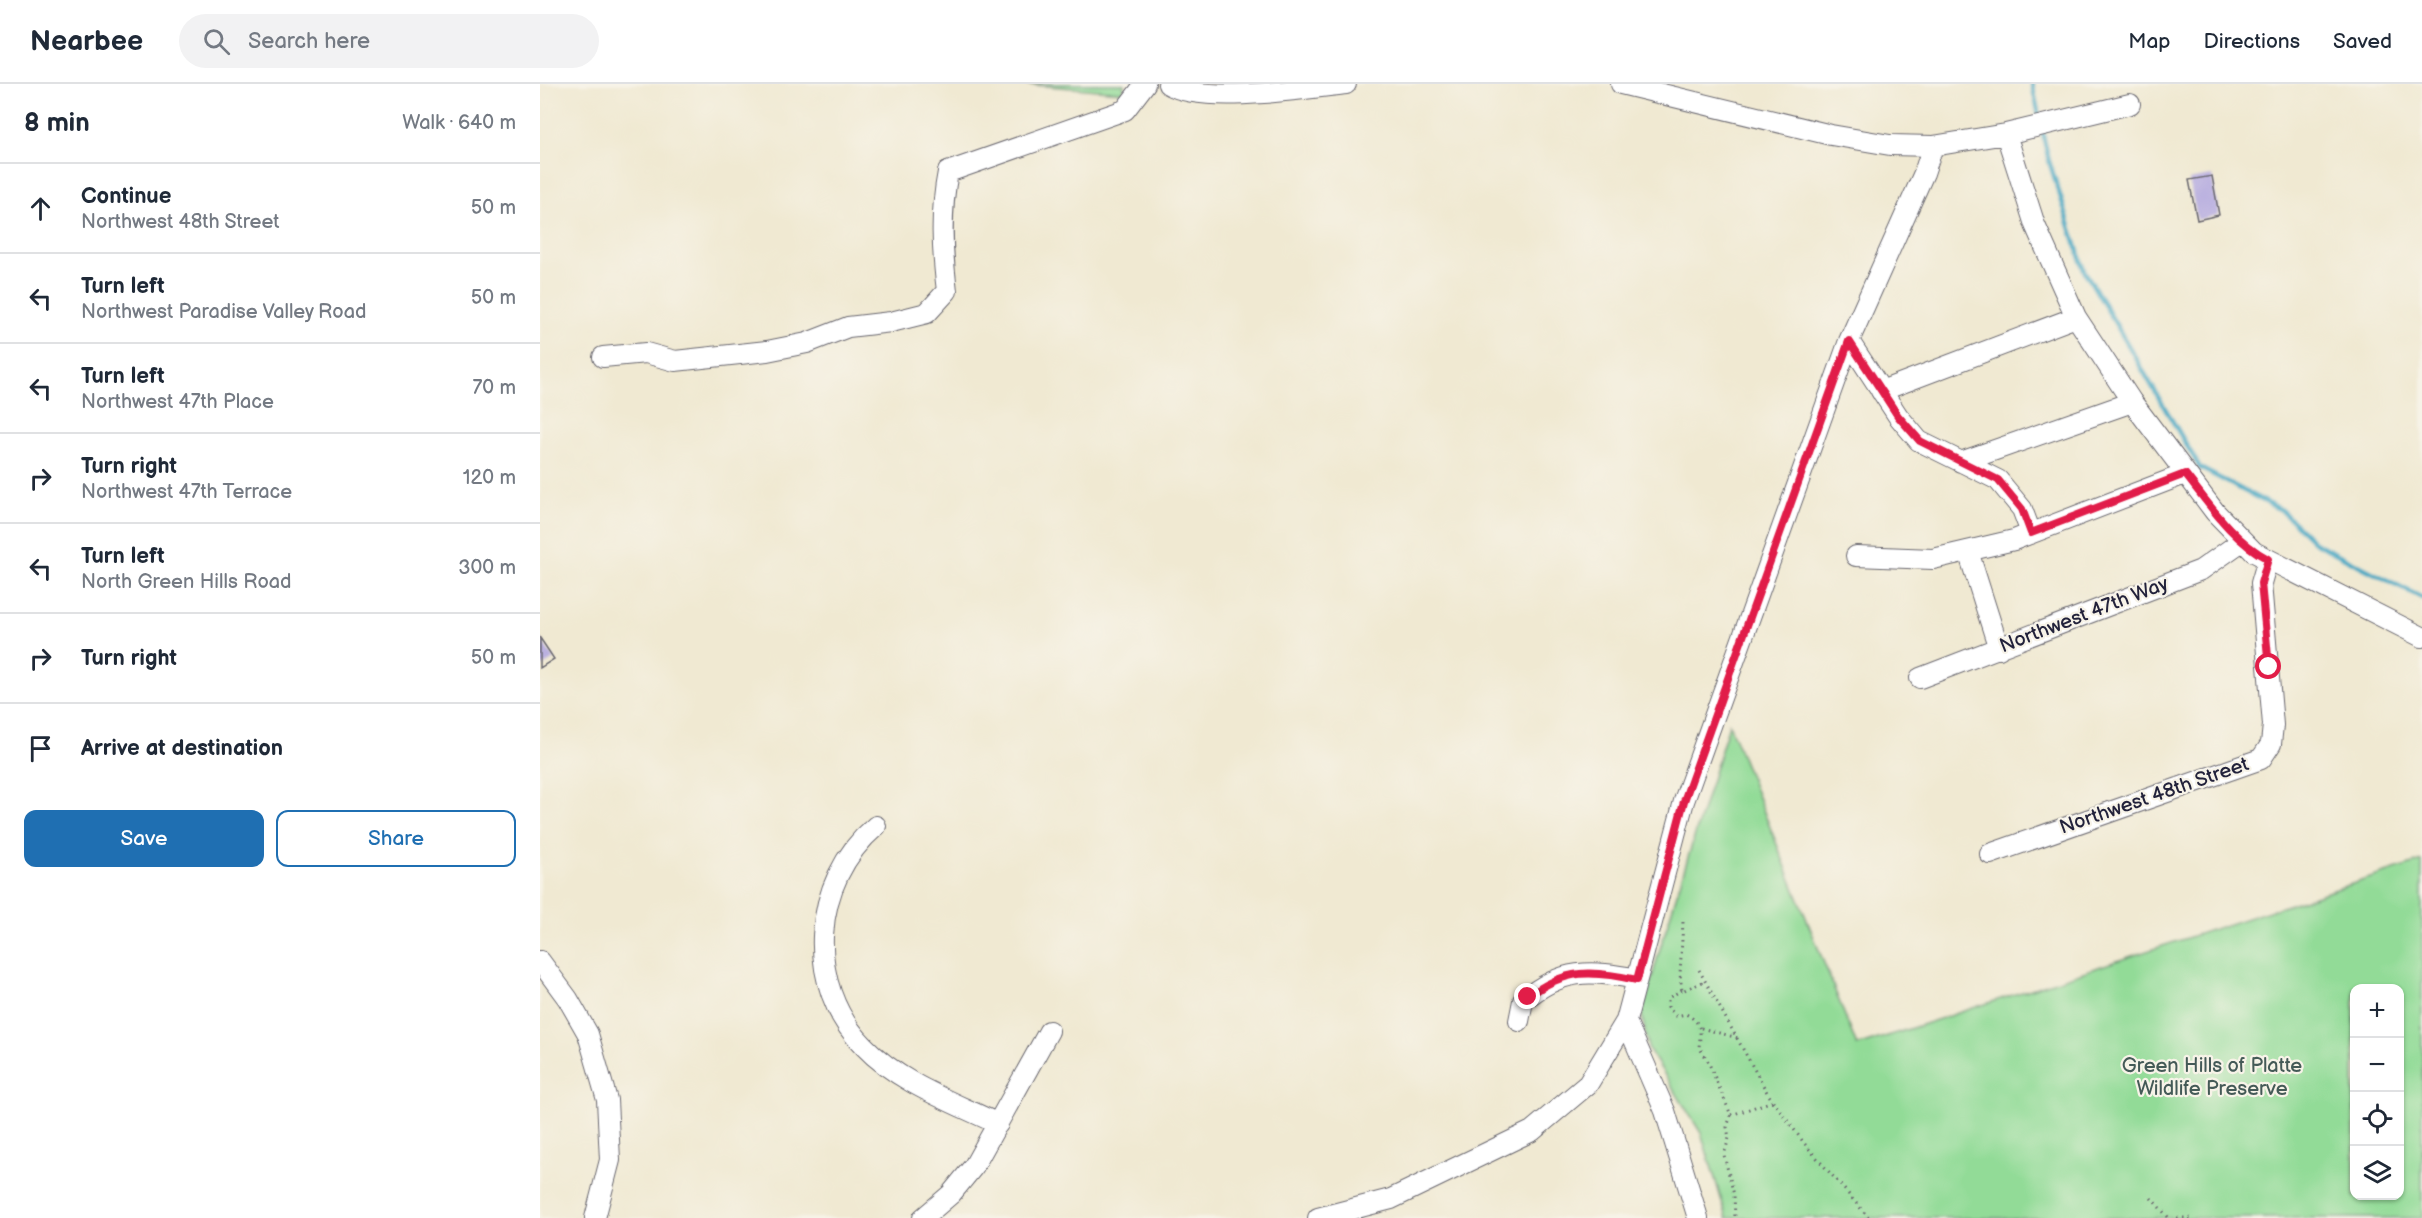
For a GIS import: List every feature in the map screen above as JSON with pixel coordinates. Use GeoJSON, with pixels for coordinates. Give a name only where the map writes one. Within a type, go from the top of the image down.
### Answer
{"type":"FeatureCollection","features":[{"type":"Feature","properties":{"kind":"street"},"geometry":{"type":"LineString","coordinates":[[603,357],[646,353],[675,361],[767,351],[807,343],[848,327],[891,322],[927,313],[947,291],[943,248],[943,196],[948,172],[1125,110],[1145,84]]}},
{"type":"Feature","properties":{"kind":"street"},"geometry":{"type":"LineString","coordinates":[[1168,84],[1189,94],[1269,92],[1346,84]]}},
{"type":"Feature","properties":{"kind":"street"},"geometry":{"type":"LineString","coordinates":[[1621,84],[1863,142],[1910,146],[1933,146],[2014,131],[2130,104]]}},
{"type":"Feature","properties":{"kind":"street"},"geometry":{"type":"LineString","coordinates":[[2014,131],[2035,225],[2076,317],[2132,402],[2185,474],[2254,552],[2422,637]]}},
{"type":"Feature","properties":{"kind":"street"},"geometry":{"type":"LineString","coordinates":[[1318,1218],[1391,1199],[1532,1131],[1588,1084],[1626,1021],[1684,801],[1849,341],[1924,173],[1933,146]]}},
{"type":"Feature","properties":{"kind":"street"},"geometry":{"type":"LineString","coordinates":[[1881,391],[2076,317]]}},
{"type":"Feature","properties":{"kind":"street"},"geometry":{"type":"LineString","coordinates":[[1849,341],[1898,416],[1920,441],[1998,480],[2022,509],[2031,533]]}},
{"type":"Feature","properties":{"kind":"street"},"geometry":{"type":"LineString","coordinates":[[1961,462],[2132,402]]}},
{"type":"Feature","properties":{"kind":"street"},"geometry":{"type":"LineString","coordinates":[[1856,556],[1933,560],[2031,533],[2185,474]]}},
{"type":"Feature","properties":{"kind":"street","name":"Northwest 47th Way"},"geometry":{"type":"LineString","coordinates":[[1920,678],[2200,570],[2242,541]]}},
{"type":"Feature","properties":{"kind":"street"},"geometry":{"type":"LineString","coordinates":[[1968,551],[1999,648]]}},
{"type":"Feature","properties":{"kind":"street","name":"Northwest 48th Street"},"geometry":{"type":"LineString","coordinates":[[1990,854],[2261,759],[2271,744],[2273,725],[2261,583],[2268,559]]}},
{"type":"Feature","properties":{"kind":"street"},"geometry":{"type":"LineString","coordinates":[[876,826],[862,837],[840,869],[827,906],[821,935],[827,986],[840,1013],[863,1046],[885,1064],[920,1085],[998,1124]]}},
{"type":"Feature","properties":{"kind":"street"},"geometry":{"type":"LineString","coordinates":[[540,961],[568,999],[588,1034],[607,1100],[610,1160],[595,1218]]}},
{"type":"Feature","properties":{"kind":"street"},"geometry":{"type":"LineString","coordinates":[[1519,1021],[1523,1001],[1543,985],[1562,977],[1586,972],[1637,980]]}},
{"type":"Feature","properties":{"kind":"street"},"geometry":{"type":"LineString","coordinates":[[1626,1021],[1665,1111],[1698,1218]]}},
{"type":"Feature","properties":{"kind":"street"},"geometry":{"type":"LineString","coordinates":[[923,1218],[957,1187],[974,1166],[1049,1031]]}},
{"type":"Feature","properties":{"kind":"path"},"geometry":{"type":"LineString","coordinates":[[1682,990],[1680,974],[1683,922]]}},
{"type":"Feature","properties":{"kind":"path"},"geometry":{"type":"LineString","coordinates":[[1699,970],[1773,1101],[1804,1143],[1869,1218]]}},
{"type":"Feature","properties":{"kind":"path"},"geometry":{"type":"LineString","coordinates":[[1705,981],[1668,998],[1668,1007],[1676,1016],[1686,1014],[1697,1020],[1701,1028],[1699,1047],[1707,1059],[1731,1115],[1727,1127],[1729,1138],[1724,1155],[1734,1195],[1735,1218]]}},
{"type":"Feature","properties":{"kind":"path"},"geometry":{"type":"LineString","coordinates":[[1701,1028],[1738,1038]]}},
{"type":"Feature","properties":{"kind":"path"},"geometry":{"type":"LineString","coordinates":[[1731,1115],[1773,1101]]}},
{"type":"Feature","properties":{"kind":"path"},"geometry":{"type":"LineString","coordinates":[[2151,1198],[2169,1218]]}},
{"type":"Feature","properties":{"kind":"path"},"geometry":{"type":"LineString","coordinates":[[2176,1218],[2191,1218]]}},
{"type":"Feature","properties":{"kind":"green space"},"geometry":{"type":"Polygon","coordinates":[[[1021,84],[1124,84],[1123,92],[1021,84]]]}},
{"type":"Feature","properties":{"kind":"green space","name":"Green Hills of Platte Wildlife Preserve"},"geometry":{"type":"Polygon","coordinates":[[[1729,724],[1857,1046],[2422,861],[2422,1218],[1727,1218],[1701,1133],[1648,1048],[1642,1015],[1729,724]]]}},
{"type":"Feature","properties":{"kind":"building"},"geometry":{"type":"Polygon","coordinates":[[[2212,176],[2219,215],[2197,220],[2189,180],[2212,176]]]}},
{"type":"Feature","properties":{"kind":"building"},"geometry":{"type":"Polygon","coordinates":[[[540,638],[554,659],[540,668],[540,638]]]}},
{"type":"Feature","properties":{"kind":"waterway"},"geometry":{"type":"LineString","coordinates":[[2032,84],[2040,120]]}},
{"type":"Feature","properties":{"kind":"waterway"},"geometry":{"type":"LineString","coordinates":[[2042,131],[2049,161],[2084,270],[2200,468],[2281,510],[2314,542],[2422,598]]}},
{"type":"Feature","properties":{"kind":"route"},"geometry":{"type":"LineString","coordinates":[[1528,997],[1552,980],[1586,972],[1608,973],[1637,980],[1684,801],[1849,341],[1898,416],[1920,441],[1998,480],[2022,509],[2031,533],[2185,474],[2242,541],[2254,552],[2268,559],[2261,583],[2269,667]]}}]}
